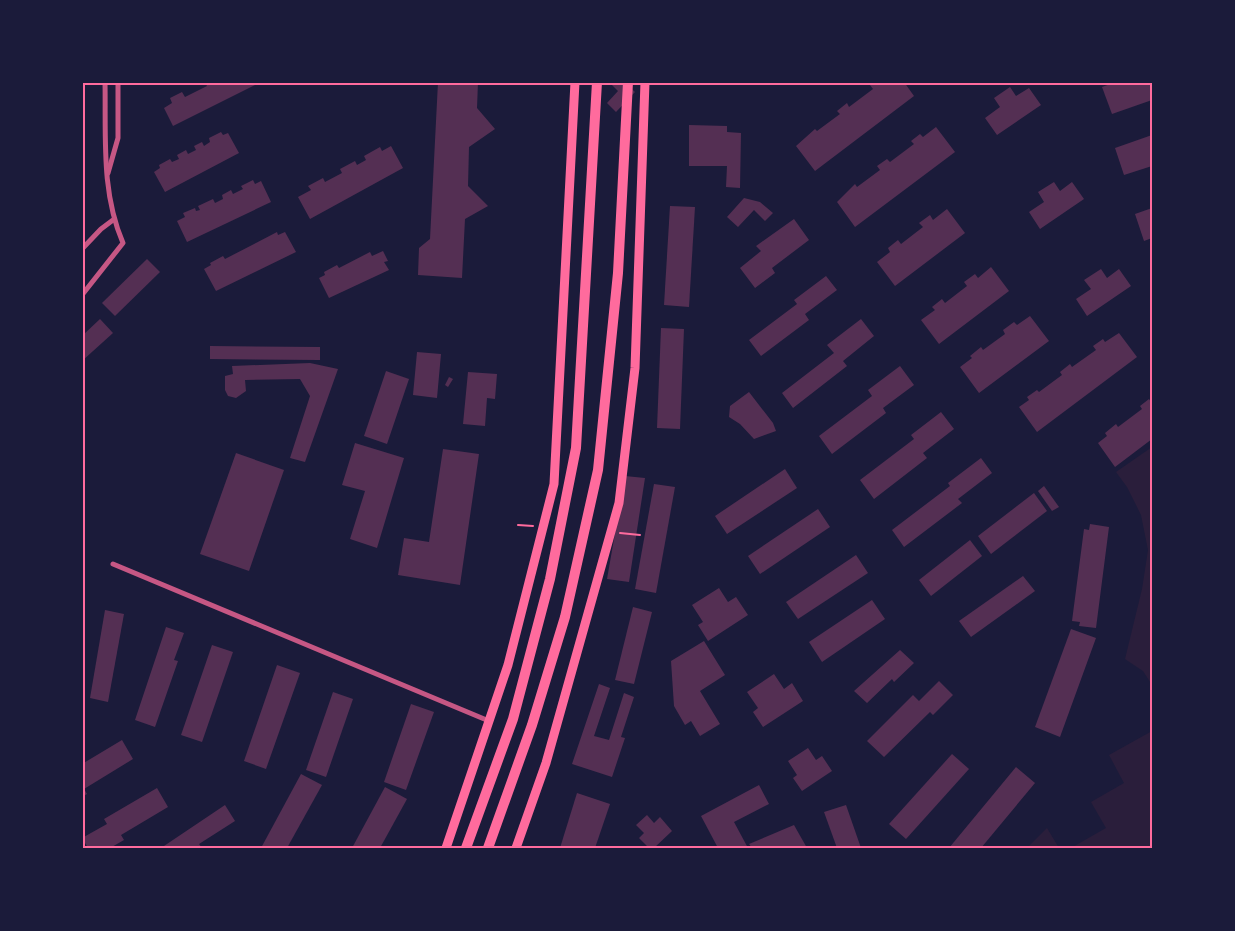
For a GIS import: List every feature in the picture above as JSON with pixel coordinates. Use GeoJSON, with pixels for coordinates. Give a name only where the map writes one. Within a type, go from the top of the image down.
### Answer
{"type":"FeatureCollection","features":[{"type":"Feature","properties":{"kind":"highway"},"geometry":{"type":"LineString","coordinates":[[466,848],[512,719],[550,579],[576,448],[597,82]]}},
{"type":"Feature","properties":{"kind":"highway"},"geometry":{"type":"LineString","coordinates":[[488,848],[532,725],[565,617],[598,470],[618,273],[628,82]]}},
{"type":"Feature","properties":{"kind":"main road"},"geometry":{"type":"LineString","coordinates":[[446,848],[508,665],[554,484],[575,82]]}},
{"type":"Feature","properties":{"kind":"main road"},"geometry":{"type":"LineString","coordinates":[[516,848],[546,763],[619,503],[635,368],[645,82]]}},
{"type":"Feature","properties":{"kind":"street"},"geometry":{"type":"LineString","coordinates":[[82,295],[123,243],[113,220],[106,181],[106,82]]}},
{"type":"Feature","properties":{"kind":"street"},"geometry":{"type":"LineString","coordinates":[[106,181],[118,138],[118,82]]}},
{"type":"Feature","properties":{"kind":"street"},"geometry":{"type":"LineString","coordinates":[[82,249],[100,229],[113,220]]}},
{"type":"Feature","properties":{"kind":"street"},"geometry":{"type":"LineString","coordinates":[[113,564],[489,721]]}},
{"type":"Feature","properties":{"kind":"shaded area"},"geometry":{"type":"Polygon","coordinates":[[[1152,447],[1152,685],[1143,671],[1125,659],[1142,589],[1148,550],[1141,515],[1127,487],[1116,472],[1152,447]]]}},
{"type":"Feature","properties":{"kind":"shaded area"},"geometry":{"type":"Polygon","coordinates":[[[1152,731],[1152,848],[1071,848],[1106,828],[1091,802],[1124,783],[1109,755],[1152,731]]]}},
{"type":"Feature","properties":{"kind":"shaded area"},"geometry":{"type":"Polygon","coordinates":[[[1047,828],[1059,848],[1027,848],[1047,828]]]}},
{"type":"Feature","properties":{"kind":"building"},"geometry":{"type":"Polygon","coordinates":[[[205,82],[261,82],[173,126],[164,108],[172,103],[170,98],[182,92],[185,97],[207,86],[205,82]]]}},
{"type":"Feature","properties":{"kind":"building"},"geometry":{"type":"Polygon","coordinates":[[[438,82],[478,82],[477,108],[495,129],[469,147],[468,186],[488,206],[465,219],[462,278],[418,275],[419,248],[430,239],[438,82]]]}},
{"type":"Feature","properties":{"kind":"building"},"geometry":{"type":"Polygon","coordinates":[[[609,82],[625,82],[635,92],[616,112],[607,103],[618,91],[609,82]]]}},
{"type":"Feature","properties":{"kind":"building"},"geometry":{"type":"Polygon","coordinates":[[[874,82],[904,82],[914,96],[815,171],[796,146],[815,129],[817,131],[840,114],[837,111],[847,103],[849,107],[873,89],[870,85],[874,82]]]}},
{"type":"Feature","properties":{"kind":"building"},"geometry":{"type":"Polygon","coordinates":[[[1116,82],[1152,82],[1152,100],[1112,114],[1102,87],[1116,82]]]}},
{"type":"Feature","properties":{"kind":"building"},"geometry":{"type":"Polygon","coordinates":[[[1010,87],[1016,96],[1029,88],[1041,105],[997,135],[985,118],[1000,107],[994,98],[1010,87]]]}},
{"type":"Feature","properties":{"kind":"building"},"geometry":{"type":"Polygon","coordinates":[[[689,125],[727,126],[727,132],[741,133],[740,188],[726,187],[727,166],[689,166],[689,125]]]}},
{"type":"Feature","properties":{"kind":"building"},"geometry":{"type":"Polygon","coordinates":[[[936,127],[955,152],[855,227],[837,202],[855,184],[857,187],[880,170],[877,166],[887,159],[890,162],[914,144],[911,141],[920,134],[923,137],[936,127]]]}},
{"type":"Feature","properties":{"kind":"building"},"geometry":{"type":"Polygon","coordinates":[[[221,132],[223,135],[228,133],[239,153],[165,192],[154,172],[160,168],[159,165],[170,159],[172,162],[179,159],[177,155],[186,150],[188,154],[196,150],[194,146],[202,142],[204,146],[210,142],[209,138],[221,132]]]}},
{"type":"Feature","properties":{"kind":"building"},"geometry":{"type":"Polygon","coordinates":[[[1152,135],[1152,166],[1124,175],[1115,148],[1152,135]]]}},
{"type":"Feature","properties":{"kind":"building"},"geometry":{"type":"Polygon","coordinates":[[[391,146],[403,168],[310,219],[298,197],[311,190],[308,186],[323,178],[325,182],[342,173],[340,169],[355,161],[357,165],[366,160],[364,156],[380,147],[382,151],[391,146]]]}},
{"type":"Feature","properties":{"kind":"building"},"geometry":{"type":"Polygon","coordinates":[[[253,180],[255,184],[261,181],[271,202],[187,242],[177,221],[185,217],[183,213],[195,208],[196,211],[200,210],[198,206],[213,199],[215,203],[223,199],[222,195],[231,190],[233,194],[243,189],[241,186],[253,180]]]}},
{"type":"Feature","properties":{"kind":"building"},"geometry":{"type":"Polygon","coordinates":[[[1054,182],[1060,191],[1072,182],[1084,199],[1040,229],[1029,212],[1044,202],[1038,192],[1054,182]]]}},
{"type":"Feature","properties":{"kind":"building"},"geometry":{"type":"Polygon","coordinates":[[[744,198],[760,202],[773,213],[765,221],[754,210],[738,227],[727,217],[744,198]]]}},
{"type":"Feature","properties":{"kind":"building"},"geometry":{"type":"Polygon","coordinates":[[[670,206],[695,207],[689,307],[664,305],[670,206]]]}},
{"type":"Feature","properties":{"kind":"building"},"geometry":{"type":"Polygon","coordinates":[[[1152,208],[1152,238],[1144,241],[1135,214],[1152,208]]]}},
{"type":"Feature","properties":{"kind":"building"},"geometry":{"type":"Polygon","coordinates":[[[947,209],[965,233],[895,286],[877,262],[890,252],[888,248],[898,240],[901,244],[923,227],[919,223],[930,215],[933,220],[947,209]]]}},
{"type":"Feature","properties":{"kind":"building"},"geometry":{"type":"Polygon","coordinates":[[[794,219],[809,240],[772,268],[775,273],[755,288],[740,268],[761,251],[756,246],[794,219]]]}},
{"type":"Feature","properties":{"kind":"building"},"geometry":{"type":"Polygon","coordinates":[[[277,232],[278,235],[285,232],[296,252],[216,291],[204,269],[211,265],[210,263],[223,256],[225,259],[277,232]]]}},
{"type":"Feature","properties":{"kind":"building"},"geometry":{"type":"Polygon","coordinates":[[[383,251],[388,261],[384,262],[389,270],[329,298],[319,278],[325,275],[324,272],[337,265],[339,268],[370,252],[372,256],[383,251]]]}},
{"type":"Feature","properties":{"kind":"building"},"geometry":{"type":"Polygon","coordinates":[[[147,259],[160,272],[115,316],[102,303],[147,259]]]}},
{"type":"Feature","properties":{"kind":"building"},"geometry":{"type":"Polygon","coordinates":[[[991,267],[1009,291],[939,344],[921,320],[935,310],[932,307],[942,299],[945,303],[967,286],[964,282],[975,274],[978,278],[991,267]]]}},
{"type":"Feature","properties":{"kind":"building"},"geometry":{"type":"Polygon","coordinates":[[[1101,269],[1107,278],[1119,269],[1131,286],[1087,316],[1076,299],[1091,289],[1084,280],[1101,269]]]}},
{"type":"Feature","properties":{"kind":"building"},"geometry":{"type":"Polygon","coordinates":[[[826,276],[837,290],[805,314],[809,320],[761,356],[749,340],[797,304],[794,300],[826,276]]]}},
{"type":"Feature","properties":{"kind":"building"},"geometry":{"type":"Polygon","coordinates":[[[1030,316],[1049,341],[979,393],[960,367],[972,358],[970,356],[981,347],[983,350],[1005,334],[1003,330],[1014,322],[1017,325],[1030,316]]]}},
{"type":"Feature","properties":{"kind":"building"},"geometry":{"type":"Polygon","coordinates":[[[100,319],[113,333],[82,361],[82,336],[100,319]]]}},
{"type":"Feature","properties":{"kind":"building"},"geometry":{"type":"Polygon","coordinates":[[[861,319],[874,336],[843,361],[847,366],[793,408],[782,393],[834,353],[827,345],[861,319]]]}},
{"type":"Feature","properties":{"kind":"building"},"geometry":{"type":"Polygon","coordinates":[[[661,328],[684,329],[680,429],[657,428],[661,328]]]}},
{"type":"Feature","properties":{"kind":"building"},"geometry":{"type":"Polygon","coordinates":[[[1119,333],[1137,357],[1037,432],[1019,407],[1029,400],[1027,397],[1037,390],[1039,392],[1062,375],[1060,372],[1070,364],[1072,367],[1096,350],[1093,346],[1103,339],[1105,342],[1119,333]]]}},
{"type":"Feature","properties":{"kind":"building"},"geometry":{"type":"Polygon","coordinates":[[[210,346],[320,347],[320,360],[210,359],[210,346]]]}},
{"type":"Feature","properties":{"kind":"building"},"geometry":{"type":"Polygon","coordinates":[[[417,352],[441,354],[437,398],[413,395],[417,352]]]}},
{"type":"Feature","properties":{"kind":"building"},"geometry":{"type":"Polygon","coordinates":[[[310,363],[338,369],[305,462],[290,458],[310,396],[300,379],[245,380],[246,391],[236,398],[228,396],[225,390],[225,376],[233,374],[232,366],[310,363]]]}},
{"type":"Feature","properties":{"kind":"building"},"geometry":{"type":"Polygon","coordinates":[[[900,366],[914,385],[883,408],[886,413],[832,454],[819,436],[872,396],[868,390],[900,366]]]}},
{"type":"Feature","properties":{"kind":"building"},"geometry":{"type":"Polygon","coordinates":[[[386,371],[409,379],[387,444],[364,436],[386,371]]]}},
{"type":"Feature","properties":{"kind":"building"},"geometry":{"type":"Polygon","coordinates":[[[468,372],[497,374],[495,399],[487,398],[485,426],[463,424],[468,372]]]}},
{"type":"Feature","properties":{"kind":"building"},"geometry":{"type":"Polygon","coordinates":[[[449,377],[453,379],[448,387],[445,385],[449,377]]]}},
{"type":"Feature","properties":{"kind":"building"},"geometry":{"type":"Polygon","coordinates":[[[749,392],[773,423],[776,431],[754,439],[740,424],[729,417],[730,406],[749,392]]]}},
{"type":"Feature","properties":{"kind":"building"},"geometry":{"type":"Polygon","coordinates":[[[1149,399],[1152,401],[1152,439],[1115,467],[1098,443],[1107,436],[1105,433],[1116,424],[1118,427],[1142,409],[1140,406],[1149,399]]]}},
{"type":"Feature","properties":{"kind":"building"},"geometry":{"type":"Polygon","coordinates":[[[941,412],[954,429],[923,453],[927,458],[874,499],[860,480],[914,439],[911,435],[941,412]]]}},
{"type":"Feature","properties":{"kind":"building"},"geometry":{"type":"Polygon","coordinates":[[[355,443],[404,458],[377,548],[350,539],[365,491],[342,485],[355,443]]]}},
{"type":"Feature","properties":{"kind":"building"},"geometry":{"type":"Polygon","coordinates":[[[443,449],[479,454],[460,585],[398,575],[404,538],[429,542],[443,449]]]}},
{"type":"Feature","properties":{"kind":"building"},"geometry":{"type":"Polygon","coordinates":[[[236,453],[284,470],[249,571],[200,554],[236,453]]]}},
{"type":"Feature","properties":{"kind":"building"},"geometry":{"type":"Polygon","coordinates":[[[981,458],[992,473],[958,499],[962,503],[904,547],[892,530],[950,486],[948,483],[981,458]]]}},
{"type":"Feature","properties":{"kind":"building"},"geometry":{"type":"Polygon","coordinates":[[[785,469],[797,488],[727,534],[715,516],[785,469]]]}},
{"type":"Feature","properties":{"kind":"building"},"geometry":{"type":"Polygon","coordinates":[[[625,476],[645,478],[629,582],[607,579],[625,476]]]}},
{"type":"Feature","properties":{"kind":"building"},"geometry":{"type":"Polygon","coordinates":[[[654,484],[675,487],[656,593],[635,589],[654,484]]]}},
{"type":"Feature","properties":{"kind":"building"},"geometry":{"type":"Polygon","coordinates":[[[1044,486],[1059,507],[1052,511],[1038,491],[1044,486]]]}},
{"type":"Feature","properties":{"kind":"building"},"geometry":{"type":"Polygon","coordinates":[[[1034,493],[1047,511],[991,554],[978,536],[1034,493]]]}},
{"type":"Feature","properties":{"kind":"building"},"geometry":{"type":"Polygon","coordinates":[[[818,509],[830,527],[760,574],[748,556],[818,509]]]}},
{"type":"Feature","properties":{"kind":"building"},"geometry":{"type":"Polygon","coordinates":[[[1090,524],[1109,527],[1096,628],[1079,626],[1080,622],[1072,621],[1084,529],[1089,530],[1090,524]]]}},
{"type":"Feature","properties":{"kind":"building"},"geometry":{"type":"Polygon","coordinates":[[[970,540],[982,556],[931,596],[919,580],[970,540]]]}},
{"type":"Feature","properties":{"kind":"building"},"geometry":{"type":"Polygon","coordinates":[[[856,555],[868,573],[798,619],[786,602],[856,555]]]}},
{"type":"Feature","properties":{"kind":"building"},"geometry":{"type":"Polygon","coordinates":[[[1023,576],[1035,591],[971,637],[959,621],[1023,576]]]}},
{"type":"Feature","properties":{"kind":"building"},"geometry":{"type":"Polygon","coordinates":[[[719,588],[728,602],[736,597],[748,615],[708,641],[698,625],[703,622],[692,605],[719,588]]]}},
{"type":"Feature","properties":{"kind":"building"},"geometry":{"type":"Polygon","coordinates":[[[872,600],[885,619],[822,662],[809,642],[872,600]]]}},
{"type":"Feature","properties":{"kind":"building"},"geometry":{"type":"Polygon","coordinates":[[[633,607],[652,612],[634,684],[615,680],[633,607]]]}},
{"type":"Feature","properties":{"kind":"building"},"geometry":{"type":"Polygon","coordinates":[[[105,610],[124,614],[108,702],[90,698],[105,610]]]}},
{"type":"Feature","properties":{"kind":"building"},"geometry":{"type":"Polygon","coordinates":[[[166,627],[184,633],[174,660],[178,661],[155,727],[135,720],[166,627]]]}},
{"type":"Feature","properties":{"kind":"building"},"geometry":{"type":"Polygon","coordinates":[[[1071,629],[1096,638],[1060,737],[1035,727],[1071,629]]]}},
{"type":"Feature","properties":{"kind":"building"},"geometry":{"type":"Polygon","coordinates":[[[704,641],[725,675],[700,691],[720,724],[700,736],[691,721],[685,725],[674,706],[671,661],[704,641]]]}},
{"type":"Feature","properties":{"kind":"building"},"geometry":{"type":"Polygon","coordinates":[[[212,645],[233,652],[202,742],[181,735],[212,645]]]}},
{"type":"Feature","properties":{"kind":"building"},"geometry":{"type":"Polygon","coordinates":[[[900,650],[914,663],[894,682],[892,679],[867,703],[854,691],[900,650]]]}},
{"type":"Feature","properties":{"kind":"building"},"geometry":{"type":"Polygon","coordinates":[[[277,665],[300,673],[266,769],[244,761],[277,665]]]}},
{"type":"Feature","properties":{"kind":"building"},"geometry":{"type":"Polygon","coordinates":[[[774,674],[784,689],[792,683],[803,701],[763,727],[753,712],[758,708],[747,692],[774,674]]]}},
{"type":"Feature","properties":{"kind":"building"},"geometry":{"type":"Polygon","coordinates":[[[939,681],[953,695],[933,715],[930,712],[884,757],[867,741],[913,695],[919,701],[939,681]]]}},
{"type":"Feature","properties":{"kind":"building"},"geometry":{"type":"Polygon","coordinates":[[[599,684],[610,688],[594,736],[609,740],[624,693],[634,697],[621,737],[625,738],[612,777],[572,764],[599,684]]]}},
{"type":"Feature","properties":{"kind":"building"},"geometry":{"type":"Polygon","coordinates":[[[333,692],[353,699],[326,777],[306,770],[333,692]]]}},
{"type":"Feature","properties":{"kind":"building"},"geometry":{"type":"Polygon","coordinates":[[[411,704],[434,712],[406,790],[384,782],[411,704]]]}},
{"type":"Feature","properties":{"kind":"building"},"geometry":{"type":"Polygon","coordinates":[[[122,740],[133,759],[84,789],[87,794],[82,797],[82,764],[122,740]]]}},
{"type":"Feature","properties":{"kind":"building"},"geometry":{"type":"Polygon","coordinates":[[[808,748],[816,760],[822,756],[832,771],[802,791],[793,778],[797,775],[788,761],[808,748]]]}},
{"type":"Feature","properties":{"kind":"building"},"geometry":{"type":"Polygon","coordinates":[[[952,754],[969,769],[906,839],[889,824],[952,754]]]}},
{"type":"Feature","properties":{"kind":"building"},"geometry":{"type":"Polygon","coordinates":[[[1016,767],[1035,783],[981,848],[949,848],[1016,767]]]}},
{"type":"Feature","properties":{"kind":"building"},"geometry":{"type":"Polygon","coordinates":[[[301,774],[322,785],[287,848],[261,848],[301,774]]]}},
{"type":"Feature","properties":{"kind":"building"},"geometry":{"type":"Polygon","coordinates":[[[759,785],[769,804],[734,822],[748,848],[718,848],[701,816],[759,785]]]}},
{"type":"Feature","properties":{"kind":"building"},"geometry":{"type":"Polygon","coordinates":[[[385,787],[407,799],[380,848],[352,848],[385,787]]]}},
{"type":"Feature","properties":{"kind":"building"},"geometry":{"type":"Polygon","coordinates":[[[157,788],[168,807],[121,835],[124,840],[110,848],[88,848],[82,838],[107,824],[104,819],[157,788]]]}},
{"type":"Feature","properties":{"kind":"building"},"geometry":{"type":"Polygon","coordinates":[[[577,793],[610,804],[595,848],[560,848],[577,793]]]}},
{"type":"Feature","properties":{"kind":"building"},"geometry":{"type":"Polygon","coordinates":[[[225,805],[235,821],[199,844],[202,848],[161,848],[225,805]]]}},
{"type":"Feature","properties":{"kind":"building"},"geometry":{"type":"Polygon","coordinates":[[[846,805],[861,848],[837,848],[824,812],[846,805]]]}},
{"type":"Feature","properties":{"kind":"building"},"geometry":{"type":"Polygon","coordinates":[[[647,815],[654,823],[660,817],[672,831],[654,848],[649,848],[639,838],[644,833],[636,825],[647,815]]]}},
{"type":"Feature","properties":{"kind":"building"},"geometry":{"type":"Polygon","coordinates":[[[794,825],[807,848],[752,848],[749,844],[794,825]]]}}]}
